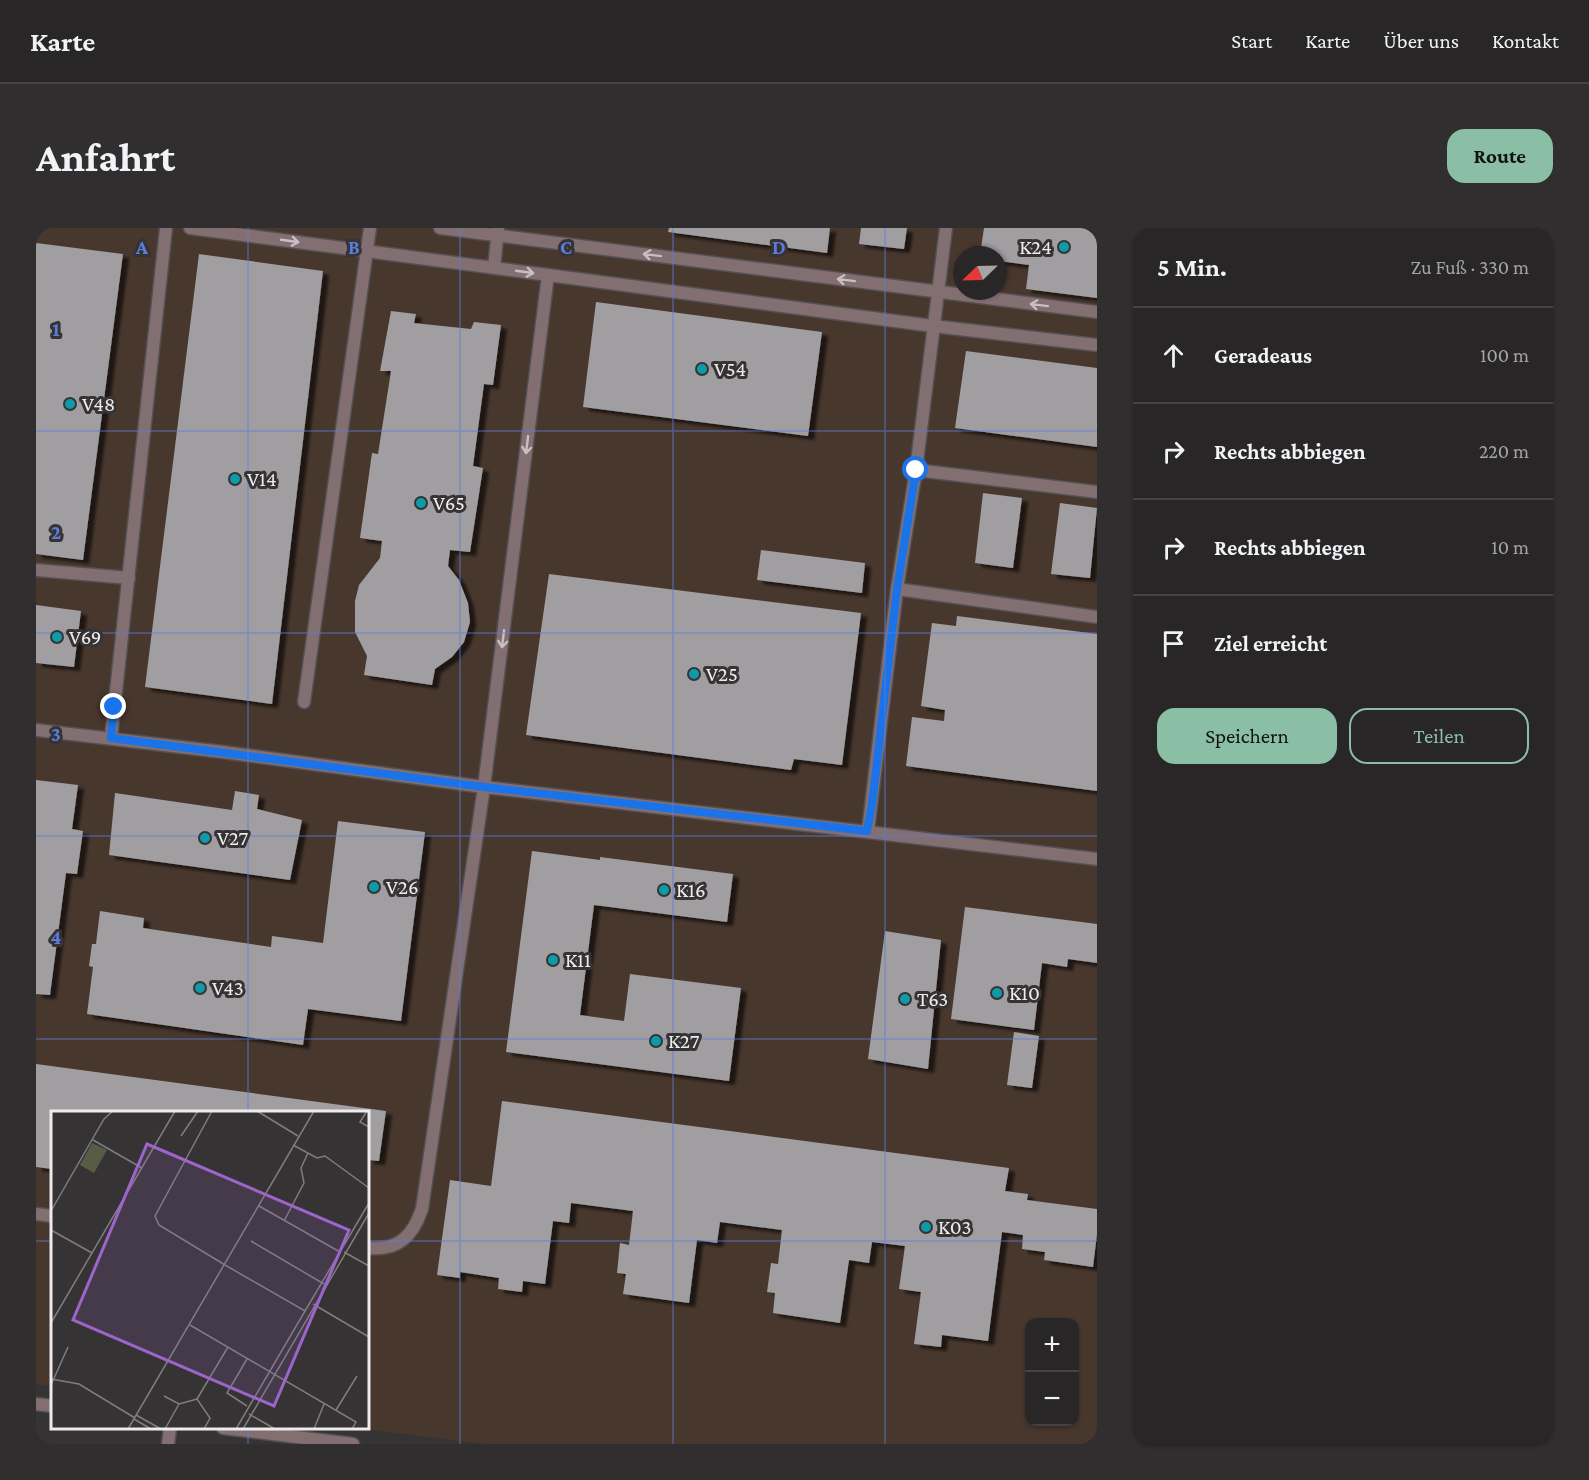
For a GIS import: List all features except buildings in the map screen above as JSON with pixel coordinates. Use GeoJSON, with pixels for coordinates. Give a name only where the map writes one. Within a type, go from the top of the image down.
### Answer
{"type":"FeatureCollection","features":[{"type":"Feature","properties":{"kind":"street"},"geometry":{"type":"LineString","coordinates":[[111,738],[166,228]]}},
{"type":"Feature","properties":{"kind":"street"},"geometry":{"type":"LineString","coordinates":[[190,228],[933,326],[1097,345]]}},
{"type":"Feature","properties":{"kind":"street"},"geometry":{"type":"LineString","coordinates":[[304,702],[370,228]]}},
{"type":"Feature","properties":{"kind":"street"},"geometry":{"type":"LineString","coordinates":[[440,228],[498,232],[1097,312]]}},
{"type":"Feature","properties":{"kind":"street"},"geometry":{"type":"LineString","coordinates":[[867,831],[946,228]]}},
{"type":"Feature","properties":{"kind":"street"},"geometry":{"type":"LineString","coordinates":[[494,268],[498,232]]}},
{"type":"Feature","properties":{"kind":"street"},"geometry":{"type":"LineString","coordinates":[[369,1248],[388,1248],[407,1238],[417,1226],[422,1209],[484,787],[548,276]]}},
{"type":"Feature","properties":{"kind":"street"},"geometry":{"type":"LineString","coordinates":[[916,470],[1097,492]]}},
{"type":"Feature","properties":{"kind":"street"},"geometry":{"type":"LineString","coordinates":[[36,570],[129,578]]}},
{"type":"Feature","properties":{"kind":"street"},"geometry":{"type":"LineString","coordinates":[[897,589],[1097,617]]}},
{"type":"Feature","properties":{"kind":"street"},"geometry":{"type":"LineString","coordinates":[[36,730],[484,787],[1097,859]]}},
{"type":"Feature","properties":{"kind":"street"},"geometry":{"type":"LineString","coordinates":[[36,1214],[51,1216]]}},
{"type":"Feature","properties":{"kind":"street"},"geometry":{"type":"LineString","coordinates":[[36,1404],[51,1406]]}},
{"type":"Feature","properties":{"kind":"street"},"geometry":{"type":"LineString","coordinates":[[168,1444],[170,1429]]}},
{"type":"Feature","properties":{"kind":"street"},"geometry":{"type":"LineString","coordinates":[[231,1429],[352,1444]]}},
{"type":"Feature","properties":{"kind":"shaded area"},"geometry":{"type":"Polygon","coordinates":[[[36,228],[1097,228],[1097,1444],[484,1444],[365,1429],[369,1429],[369,1111],[51,1111],[51,1386],[36,1384],[36,228]]]}},
{"type":"Feature","properties":{"kind":"place","name":"K24"},"geometry":{"type":"Point","coordinates":[1064,247]}},
{"type":"Feature","properties":{"kind":"place","name":"V54"},"geometry":{"type":"Point","coordinates":[702,369]}},
{"type":"Feature","properties":{"kind":"place","name":"V48"},"geometry":{"type":"Point","coordinates":[70,404]}},
{"type":"Feature","properties":{"kind":"place","name":"V14"},"geometry":{"type":"Point","coordinates":[235,479]}},
{"type":"Feature","properties":{"kind":"place","name":"V65"},"geometry":{"type":"Point","coordinates":[421,503]}},
{"type":"Feature","properties":{"kind":"place","name":"V69"},"geometry":{"type":"Point","coordinates":[57,637]}},
{"type":"Feature","properties":{"kind":"place","name":"V25"},"geometry":{"type":"Point","coordinates":[694,674]}},
{"type":"Feature","properties":{"kind":"place","name":"V27"},"geometry":{"type":"Point","coordinates":[205,838]}},
{"type":"Feature","properties":{"kind":"place","name":"V26"},"geometry":{"type":"Point","coordinates":[374,887]}},
{"type":"Feature","properties":{"kind":"place","name":"K16"},"geometry":{"type":"Point","coordinates":[664,890]}},
{"type":"Feature","properties":{"kind":"place","name":"K11"},"geometry":{"type":"Point","coordinates":[553,960]}},
{"type":"Feature","properties":{"kind":"place","name":"V43"},"geometry":{"type":"Point","coordinates":[200,988]}},
{"type":"Feature","properties":{"kind":"place","name":"K10"},"geometry":{"type":"Point","coordinates":[997,993]}},
{"type":"Feature","properties":{"kind":"place","name":"T63"},"geometry":{"type":"Point","coordinates":[905,999]}},
{"type":"Feature","properties":{"kind":"place","name":"K27"},"geometry":{"type":"Point","coordinates":[656,1041]}},
{"type":"Feature","properties":{"kind":"place","name":"K03"},"geometry":{"type":"Point","coordinates":[926,1227]}},
{"type":"Feature","properties":{"kind":"route"},"geometry":{"type":"LineString","coordinates":[[114,707],[111,738],[484,787],[867,831],[897,589],[916,470]]}}]}
